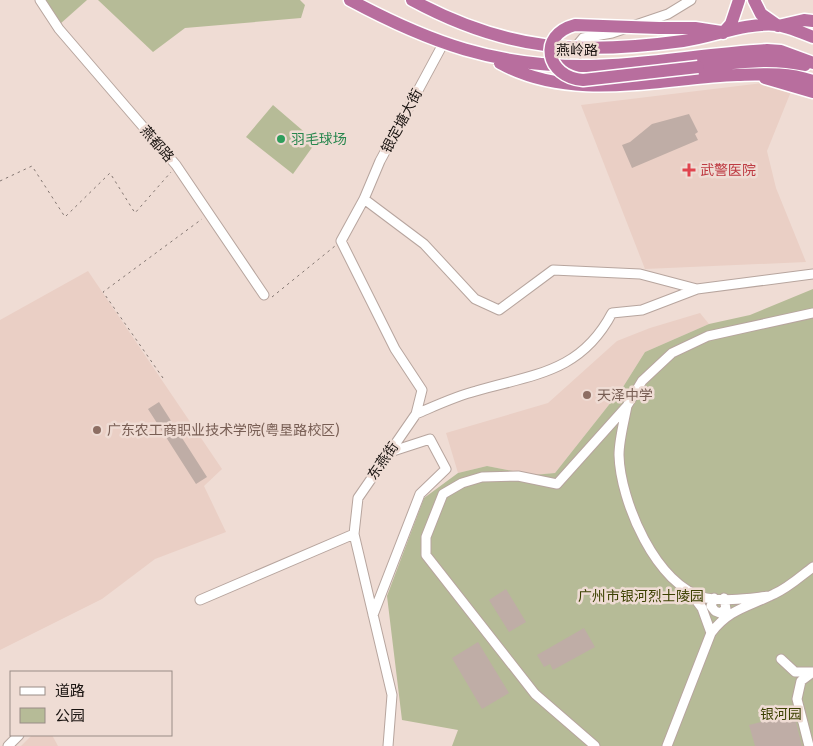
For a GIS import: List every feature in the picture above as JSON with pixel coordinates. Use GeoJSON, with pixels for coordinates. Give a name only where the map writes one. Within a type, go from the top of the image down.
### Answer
{"type":"FeatureCollection","features":[{"type":"Feature","properties":{"kind":"highway","name":"燕岭路"},"geometry":{"type":"LineString","coordinates":[[350,0],[400,26],[443,44],[489,57],[540,64],[590,66],[767,50],[793,54],[813,63]]}},
{"type":"Feature","properties":{"kind":"highway","name":"燕岭路"},"geometry":{"type":"LineString","coordinates":[[412,0],[451,21],[487,34],[519,42],[574,48],[637,46],[697,39],[752,27],[778,26],[813,37]]}},
{"type":"Feature","properties":{"kind":"highway"},"geometry":{"type":"LineString","coordinates":[[739,0],[732,24],[723,33],[709,28],[575,25],[568,27],[561,31],[553,42],[550,49],[552,62],[561,73],[583,80],[775,60],[813,67]]}},
{"type":"Feature","properties":{"kind":"highway"},"geometry":{"type":"LineString","coordinates":[[754,0],[761,14],[778,26],[804,20],[813,21]]}},
{"type":"Feature","properties":{"kind":"highway"},"geometry":{"type":"LineString","coordinates":[[489,57],[522,73],[580,85],[620,84],[771,72],[813,81]]}},
{"type":"Feature","properties":{"kind":"highway"},"geometry":{"type":"LineString","coordinates":[[740,75],[782,82],[813,92]]}},
{"type":"Feature","properties":{"kind":"street","name":"燕都路"},"geometry":{"type":"LineString","coordinates":[[40,0],[59,29],[176,165],[266,298]]}},
{"type":"Feature","properties":{"kind":"street"},"geometry":{"type":"LineString","coordinates":[[574,48],[583,38],[612,33],[631,24],[668,14],[691,0]]}},
{"type":"Feature","properties":{"kind":"street","name":"银定塘大街"},"geometry":{"type":"LineString","coordinates":[[364,199],[380,161],[443,44]]}},
{"type":"Feature","properties":{"kind":"street"},"geometry":{"type":"LineString","coordinates":[[341,241],[364,199],[424,244],[475,299],[499,310],[553,270],[640,274],[697,289]]}},
{"type":"Feature","properties":{"kind":"street","name":"东燕街"},"geometry":{"type":"LineString","coordinates":[[341,241],[395,349],[422,390],[416,414],[358,498],[354,534],[392,695],[388,746]]}},
{"type":"Feature","properties":{"kind":"street"},"geometry":{"type":"LineString","coordinates":[[416,414],[473,391],[551,371],[584,351],[602,333],[612,313],[642,310],[697,289],[813,274]]}},
{"type":"Feature","properties":{"kind":"street"},"geometry":{"type":"LineString","coordinates":[[595,746],[535,694],[426,555],[426,538],[443,494],[462,483],[482,477],[518,476],[556,484],[626,406],[642,381],[666,358],[680,348],[708,336],[813,313]]}},
{"type":"Feature","properties":{"kind":"street"},"geometry":{"type":"LineString","coordinates":[[626,406],[619,454],[623,488],[635,518],[655,558],[680,585],[705,598],[770,596]]}},
{"type":"Feature","properties":{"kind":"street"},"geometry":{"type":"LineString","coordinates":[[372,616],[420,494],[446,469],[430,439],[390,452]]}},
{"type":"Feature","properties":{"kind":"street"},"geometry":{"type":"LineString","coordinates":[[200,600],[354,534]]}},
{"type":"Feature","properties":{"kind":"street"},"geometry":{"type":"LineString","coordinates":[[667,746],[711,633],[724,613],[770,596],[813,567]]}},
{"type":"Feature","properties":{"kind":"street"},"geometry":{"type":"LineString","coordinates":[[686,588],[702,608],[711,633]]}},
{"type":"Feature","properties":{"kind":"street"},"geometry":{"type":"LineString","coordinates":[[719,598],[711,606],[724,613]]}},
{"type":"Feature","properties":{"kind":"street"},"geometry":{"type":"LineString","coordinates":[[719,598],[724,613]]}},
{"type":"Feature","properties":{"kind":"street"},"geometry":{"type":"LineString","coordinates":[[781,658],[794,672],[813,672]]}},
{"type":"Feature","properties":{"kind":"street"},"geometry":{"type":"LineString","coordinates":[[809,746],[797,700],[801,681],[813,672]]}},
{"type":"Feature","properties":{"kind":"street"},"geometry":{"type":"LineString","coordinates":[[8,746],[18,736]]}},
{"type":"Feature","properties":{"kind":"path"},"geometry":{"type":"LineString","coordinates":[[0,181],[32,166],[64,217],[110,173],[135,213],[176,165]]}},
{"type":"Feature","properties":{"kind":"path"},"geometry":{"type":"LineString","coordinates":[[163,378],[103,292],[209,214]]}},
{"type":"Feature","properties":{"kind":"path"},"geometry":{"type":"LineString","coordinates":[[266,298],[341,241]]}},
{"type":"Feature","properties":{"kind":"shaded area","name":"武警医院"},"geometry":{"type":"Polygon","coordinates":[[[763,83],[792,89],[767,151],[776,188],[806,262],[645,269],[581,105],[763,83]]]}},
{"type":"Feature","properties":{"kind":"shaded area","name":"广东农工商职业技术学院(粤垦路校区)"},"geometry":{"type":"Polygon","coordinates":[[[88,271],[222,469],[204,486],[226,532],[155,559],[102,599],[0,650],[0,320],[88,271]]]}},
{"type":"Feature","properties":{"kind":"shaded area","name":"天泽中学"},"geometry":{"type":"Polygon","coordinates":[[[700,313],[709,324],[645,352],[623,387],[555,473],[533,475],[487,466],[458,473],[446,433],[548,403],[617,341],[650,328],[700,313]]]}},
{"type":"Feature","properties":{"kind":"shaded area"},"geometry":{"type":"Polygon","coordinates":[[[31,736],[53,736],[58,746],[21,746],[31,736]]]}},
{"type":"Feature","properties":{"kind":"green space"},"geometry":{"type":"Polygon","coordinates":[[[42,0],[87,0],[60,24],[42,0]]]}},
{"type":"Feature","properties":{"kind":"green space"},"geometry":{"type":"Polygon","coordinates":[[[98,0],[300,0],[305,5],[301,18],[185,28],[153,52],[98,0]]]}},
{"type":"Feature","properties":{"kind":"green space","name":"羽毛球场"},"geometry":{"type":"Polygon","coordinates":[[[273,105],[316,142],[293,174],[246,137],[273,105]]]}},
{"type":"Feature","properties":{"kind":"green space","name":"广州市银河烈士陵园"},"geometry":{"type":"Polygon","coordinates":[[[813,289],[813,746],[452,746],[458,730],[402,720],[387,596],[424,498],[458,473],[487,466],[533,475],[555,473],[623,387],[645,352],[709,324],[750,315],[813,289]]]}},
{"type":"Feature","properties":{"kind":"building"},"geometry":{"type":"Polygon","coordinates":[[[689,114],[698,132],[695,134],[698,140],[632,168],[622,145],[630,142],[652,124],[689,114]]]}},
{"type":"Feature","properties":{"kind":"building"},"geometry":{"type":"Polygon","coordinates":[[[159,402],[207,477],[196,484],[148,409],[159,402]]]}},
{"type":"Feature","properties":{"kind":"building"},"geometry":{"type":"Polygon","coordinates":[[[506,589],[526,622],[509,632],[489,600],[506,589]]]}},
{"type":"Feature","properties":{"kind":"building"},"geometry":{"type":"Polygon","coordinates":[[[584,628],[595,647],[553,670],[550,664],[544,667],[537,655],[584,628]]]}},
{"type":"Feature","properties":{"kind":"building"},"geometry":{"type":"Polygon","coordinates":[[[478,642],[509,693],[482,709],[452,658],[478,642]]]}},
{"type":"Feature","properties":{"kind":"building"},"geometry":{"type":"Polygon","coordinates":[[[794,714],[802,746],[755,746],[749,725],[794,714]]]}},
{"type":"Feature","properties":{"kind":"place","name":"羽毛球场"},"geometry":{"type":"Point","coordinates":[281,139]}},
{"type":"Feature","properties":{"kind":"place","name":"武警医院"},"geometry":{"type":"Point","coordinates":[689,170]}},
{"type":"Feature","properties":{"kind":"place","name":"天泽中学"},"geometry":{"type":"Point","coordinates":[587,395]}},
{"type":"Feature","properties":{"kind":"place","name":"广东农工商职业技术学院(粤垦路校区)"},"geometry":{"type":"Point","coordinates":[97,430]}},
{"type":"Feature","properties":{"kind":"park label","name":"银河园"},"geometry":{"type":"Point","coordinates":[781,714]}}]}
